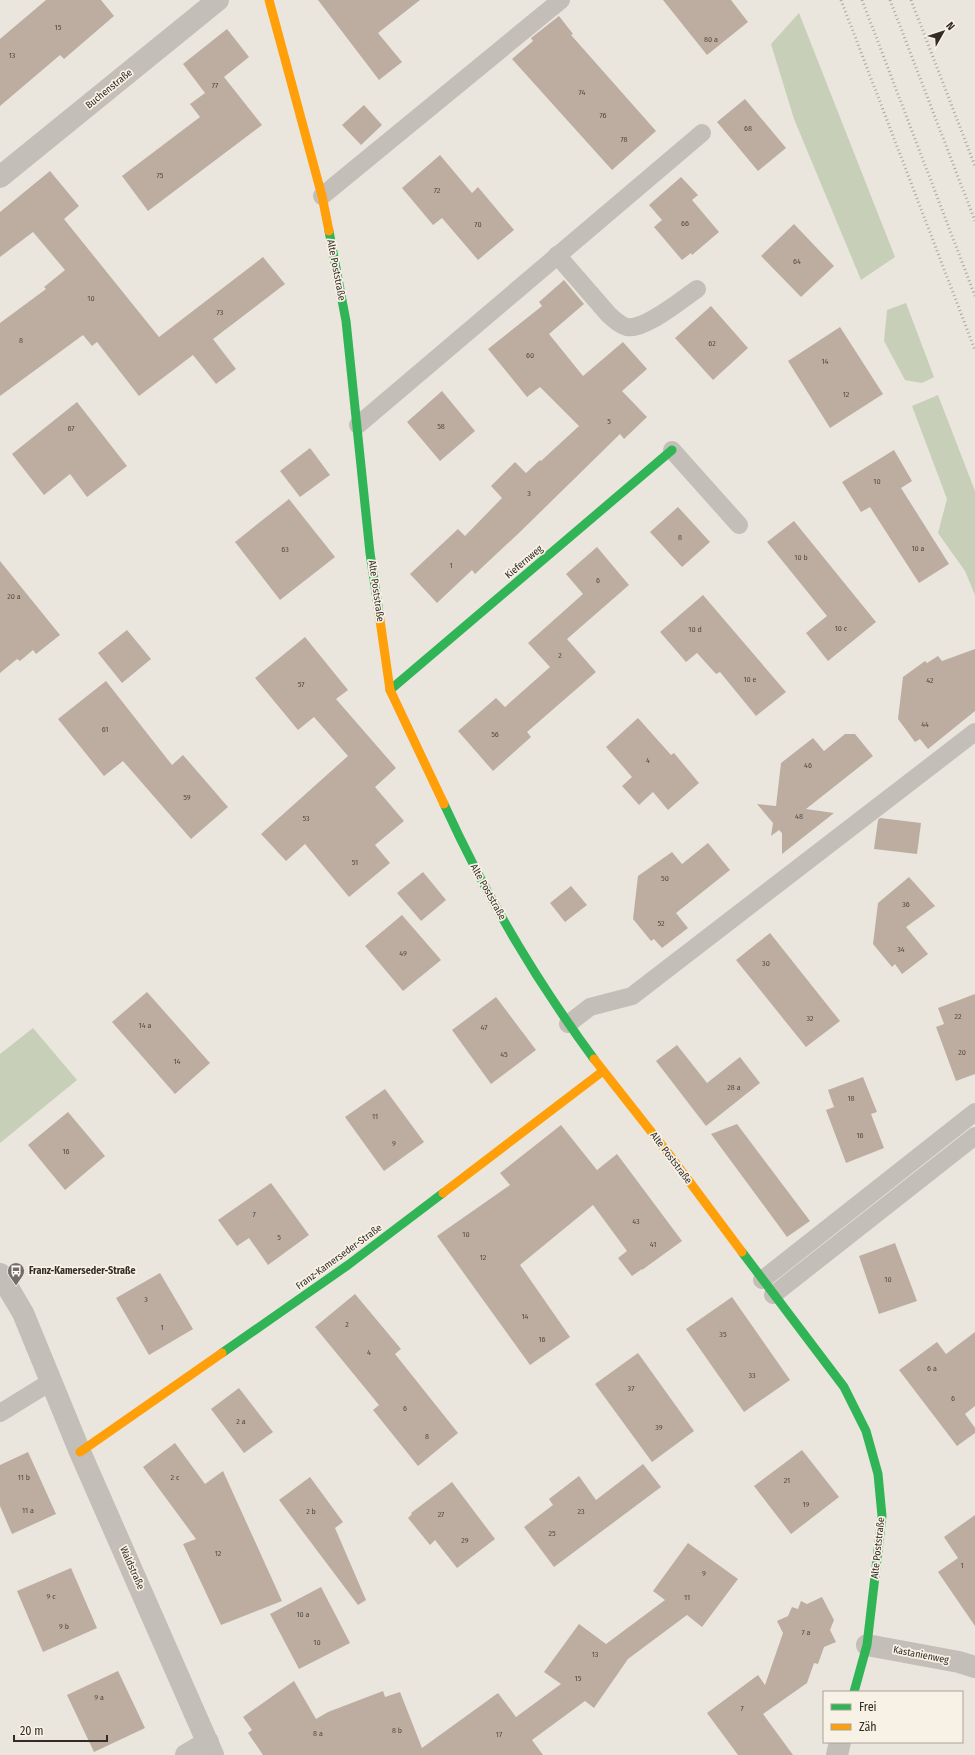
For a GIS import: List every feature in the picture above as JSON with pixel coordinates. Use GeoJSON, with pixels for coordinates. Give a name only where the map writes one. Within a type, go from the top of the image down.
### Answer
{"type":"FeatureCollection","features":[{"type":"Feature","properties":{"kind":"street","name":"Buchenstraße"},"geometry":{"type":"LineString","coordinates":[[0,177],[218,0]]}},
{"type":"Feature","properties":{"kind":"street","name":"Alte Poststraße"},"geometry":{"type":"LineString","coordinates":[[269,0],[322,196],[346,321],[358,425],[370,553],[390,690],[462,844],[522,954],[568,1024],[668,1153],[773,1295],[844,1387],[866,1431],[878,1474],[882,1516],[866,1645],[854,1691]]}},
{"type":"Feature","properties":{"kind":"street","name":"Kiefernweg"},"geometry":{"type":"LineString","coordinates":[[390,690],[672,450]]}},
{"type":"Feature","properties":{"kind":"street","name":"Franz-Kamerseder-Straße"},"geometry":{"type":"LineString","coordinates":[[80,1452],[348,1265],[603,1071]]}},
{"type":"Feature","properties":{"kind":"street","name":"Waldstraße"},"geometry":{"type":"LineString","coordinates":[[0,1274],[23,1313],[80,1452],[210,1748]]}},
{"type":"Feature","properties":{"kind":"street","name":"Kastanienweg"},"geometry":{"type":"LineString","coordinates":[[866,1645],[959,1662],[975,1667]]}},
{"type":"Feature","properties":{"kind":"street"},"geometry":{"type":"LineString","coordinates":[[837,1755],[840,1743]]}},
{"type":"Feature","properties":{"kind":"street"},"geometry":{"type":"LineString","coordinates":[[186,1755],[210,1748]]}},
{"type":"Feature","properties":{"kind":"lane"},"geometry":{"type":"LineString","coordinates":[[322,196],[561,0]]}},
{"type":"Feature","properties":{"kind":"lane"},"geometry":{"type":"LineString","coordinates":[[358,425],[702,133]]}},
{"type":"Feature","properties":{"kind":"lane"},"geometry":{"type":"LineString","coordinates":[[557,255],[609,315],[618,323],[626,326],[636,326],[650,320],[697,289]]}},
{"type":"Feature","properties":{"kind":"lane"},"geometry":{"type":"LineString","coordinates":[[672,450],[739,525]]}},
{"type":"Feature","properties":{"kind":"lane"},"geometry":{"type":"LineString","coordinates":[[568,1024],[590,1006],[632,996],[975,732]]}},
{"type":"Feature","properties":{"kind":"lane"},"geometry":{"type":"LineString","coordinates":[[762,1280],[975,1112]]}},
{"type":"Feature","properties":{"kind":"lane"},"geometry":{"type":"LineString","coordinates":[[773,1295],[975,1136]]}},
{"type":"Feature","properties":{"kind":"lane"},"geometry":{"type":"LineString","coordinates":[[0,1413],[52,1381]]}},
{"type":"Feature","properties":{"kind":"green space"},"geometry":{"type":"Polygon","coordinates":[[[799,13],[895,257],[861,280],[794,119],[771,44],[799,13]]]}},
{"type":"Feature","properties":{"kind":"green space"},"geometry":{"type":"Polygon","coordinates":[[[906,303],[934,377],[922,383],[905,380],[884,341],[887,310],[906,303]]]}},
{"type":"Feature","properties":{"kind":"green space"},"geometry":{"type":"Polygon","coordinates":[[[938,395],[975,491],[975,595],[965,571],[938,533],[947,499],[912,406],[938,395]]]}},
{"type":"Feature","properties":{"kind":"green space"},"geometry":{"type":"Polygon","coordinates":[[[33,1028],[77,1080],[0,1143],[0,1054],[33,1028]]]}},
{"type":"Feature","properties":{"kind":"building"},"geometry":{"type":"Polygon","coordinates":[[[46,0],[101,0],[114,16],[64,59],[60,55],[0,106],[0,39],[46,0]]]}},
{"type":"Feature","properties":{"kind":"building"},"geometry":{"type":"Polygon","coordinates":[[[318,0],[420,0],[378,33],[402,62],[379,80],[318,0]]]}},
{"type":"Feature","properties":{"kind":"building"},"geometry":{"type":"Polygon","coordinates":[[[663,0],[731,0],[748,22],[707,55],[663,0]]]}},
{"type":"Feature","properties":{"kind":"building"},"geometry":{"type":"Polygon","coordinates":[[[559,16],[573,34],[571,35],[656,131],[612,170],[512,59],[533,41],[531,38],[559,16]]]}},
{"type":"Feature","properties":{"kind":"building"},"geometry":{"type":"Polygon","coordinates":[[[227,29],[249,57],[224,77],[262,125],[148,211],[122,176],[200,117],[190,104],[205,93],[183,64],[227,29]]]}},
{"type":"Feature","properties":{"kind":"building"},"geometry":{"type":"Polygon","coordinates":[[[745,99],[786,148],[758,171],[717,122],[745,99]]]}},
{"type":"Feature","properties":{"kind":"building"},"geometry":{"type":"Polygon","coordinates":[[[364,105],[382,125],[361,145],[342,125],[364,105]]]}},
{"type":"Feature","properties":{"kind":"building"},"geometry":{"type":"Polygon","coordinates":[[[440,155],[472,193],[478,187],[514,230],[478,260],[442,218],[433,225],[402,188],[440,155]]]}},
{"type":"Feature","properties":{"kind":"building"},"geometry":{"type":"Polygon","coordinates":[[[50,171],[79,206],[64,219],[159,337],[263,257],[285,284],[213,339],[236,369],[216,384],[193,355],[139,396],[97,342],[92,346],[83,335],[0,396],[0,323],[46,289],[44,287],[65,270],[33,232],[0,257],[0,212],[50,171]]]}},
{"type":"Feature","properties":{"kind":"building"},"geometry":{"type":"Polygon","coordinates":[[[681,177],[698,195],[692,200],[719,232],[692,255],[691,253],[682,260],[654,227],[662,220],[649,205],[681,177]]]}},
{"type":"Feature","properties":{"kind":"building"},"geometry":{"type":"Polygon","coordinates":[[[794,224],[834,266],[801,297],[761,256],[794,224]]]}},
{"type":"Feature","properties":{"kind":"building"},"geometry":{"type":"Polygon","coordinates":[[[564,280],[584,304],[549,334],[583,376],[623,342],[647,369],[622,391],[647,417],[624,439],[620,434],[475,574],[472,570],[437,603],[410,574],[458,529],[465,536],[502,498],[491,486],[515,462],[526,473],[579,426],[540,387],[527,397],[488,349],[542,306],[539,302],[564,280]]]}},
{"type":"Feature","properties":{"kind":"building"},"geometry":{"type":"Polygon","coordinates":[[[711,306],[748,348],[713,380],[675,338],[711,306]]]}},
{"type":"Feature","properties":{"kind":"building"},"geometry":{"type":"Polygon","coordinates":[[[840,327],[883,394],[830,428],[788,361],[840,327]]]}},
{"type":"Feature","properties":{"kind":"building"},"geometry":{"type":"Polygon","coordinates":[[[442,391],[475,431],[440,461],[407,422],[442,391]]]}},
{"type":"Feature","properties":{"kind":"building"},"geometry":{"type":"Polygon","coordinates":[[[77,402],[127,466],[87,497],[70,474],[44,495],[12,454],[77,402]]]}},
{"type":"Feature","properties":{"kind":"building"},"geometry":{"type":"Polygon","coordinates":[[[310,448],[330,475],[300,497],[280,471],[310,448]]]}},
{"type":"Feature","properties":{"kind":"building"},"geometry":{"type":"Polygon","coordinates":[[[894,450],[912,481],[901,488],[949,564],[919,583],[870,507],[861,512],[842,482],[894,450]]]}},
{"type":"Feature","properties":{"kind":"building"},"geometry":{"type":"Polygon","coordinates":[[[289,499],[335,557],[280,600],[235,542],[289,499]]]}},
{"type":"Feature","properties":{"kind":"building"},"geometry":{"type":"Polygon","coordinates":[[[678,507],[710,542],[682,567],[650,532],[678,507]]]}},
{"type":"Feature","properties":{"kind":"building"},"geometry":{"type":"Polygon","coordinates":[[[794,521],[876,622],[828,661],[806,633],[827,616],[767,542],[794,521]]]}},
{"type":"Feature","properties":{"kind":"building"},"geometry":{"type":"Polygon","coordinates":[[[597,547],[629,585],[567,639],[596,672],[527,732],[531,737],[493,771],[458,731],[496,698],[505,707],[550,667],[528,643],[583,594],[566,574],[597,547]]]}},
{"type":"Feature","properties":{"kind":"building"},"geometry":{"type":"Polygon","coordinates":[[[0,561],[60,635],[36,654],[33,650],[20,661],[17,659],[0,673],[0,561]]]}},
{"type":"Feature","properties":{"kind":"building"},"geometry":{"type":"Polygon","coordinates":[[[703,595],[786,692],[756,716],[720,672],[716,674],[697,653],[686,662],[660,632],[703,595]]]}},
{"type":"Feature","properties":{"kind":"building"},"geometry":{"type":"Polygon","coordinates":[[[127,630],[151,659],[122,683],[98,653],[127,630]]]}},
{"type":"Feature","properties":{"kind":"building"},"geometry":{"type":"Polygon","coordinates":[[[305,637],[348,690],[336,699],[396,768],[375,787],[404,821],[375,845],[390,863],[349,897],[305,844],[286,861],[261,834],[348,756],[314,717],[298,730],[255,678],[305,637]]]}},
{"type":"Feature","properties":{"kind":"building"},"geometry":{"type":"Polygon","coordinates":[[[975,649],[975,711],[928,749],[920,739],[915,742],[898,719],[903,677],[925,661],[927,663],[938,656],[942,661],[975,649]]]}},
{"type":"Feature","properties":{"kind":"building"},"geometry":{"type":"Polygon","coordinates":[[[106,681],[172,765],[183,755],[228,807],[191,839],[123,761],[104,776],[58,719],[106,681]]]}},
{"type":"Feature","properties":{"kind":"building"},"geometry":{"type":"Polygon","coordinates":[[[638,718],[671,755],[674,753],[699,783],[668,810],[653,792],[639,805],[622,786],[632,777],[606,747],[638,718]]]}},
{"type":"Feature","properties":{"kind":"building"},"geometry":{"type":"Polygon","coordinates":[[[845,734],[855,734],[873,756],[806,809],[834,813],[782,854],[782,833],[779,830],[771,836],[773,823],[757,804],[776,806],[781,763],[813,738],[824,751],[845,734]]]}},
{"type":"Feature","properties":{"kind":"building"},"geometry":{"type":"Polygon","coordinates":[[[880,818],[921,823],[917,854],[874,849],[878,820],[880,818]]]}},
{"type":"Feature","properties":{"kind":"building"},"geometry":{"type":"Polygon","coordinates":[[[708,843],[730,870],[676,913],[688,928],[662,948],[654,939],[651,941],[633,919],[638,876],[672,852],[682,864],[708,843]]]}},
{"type":"Feature","properties":{"kind":"building"},"geometry":{"type":"Polygon","coordinates":[[[423,872],[446,900],[421,921],[397,893],[423,872]]]}},
{"type":"Feature","properties":{"kind":"building"},"geometry":{"type":"Polygon","coordinates":[[[909,877],[935,906],[906,927],[928,954],[902,974],[895,964],[892,967],[873,944],[878,903],[909,877]]]}},
{"type":"Feature","properties":{"kind":"building"},"geometry":{"type":"Polygon","coordinates":[[[571,886],[587,905],[565,922],[550,903],[571,886]]]}},
{"type":"Feature","properties":{"kind":"building"},"geometry":{"type":"Polygon","coordinates":[[[402,915],[441,960],[403,991],[365,946],[402,915]]]}},
{"type":"Feature","properties":{"kind":"building"},"geometry":{"type":"Polygon","coordinates":[[[770,933],[840,1021],[806,1047],[736,960],[770,933]]]}},
{"type":"Feature","properties":{"kind":"building"},"geometry":{"type":"Polygon","coordinates":[[[147,992],[210,1063],[175,1094],[112,1022],[147,992]]]}},
{"type":"Feature","properties":{"kind":"building"},"geometry":{"type":"Polygon","coordinates":[[[975,994],[975,1074],[956,1081],[936,1027],[944,1024],[938,1008],[975,994]]]}},
{"type":"Feature","properties":{"kind":"building"},"geometry":{"type":"Polygon","coordinates":[[[496,997],[536,1050],[491,1084],[452,1030],[496,997]]]}},
{"type":"Feature","properties":{"kind":"building"},"geometry":{"type":"Polygon","coordinates":[[[677,1045],[707,1083],[740,1057],[760,1083],[706,1126],[656,1061],[677,1045]]]}},
{"type":"Feature","properties":{"kind":"building"},"geometry":{"type":"Polygon","coordinates":[[[863,1077],[877,1112],[871,1114],[884,1148],[846,1163],[826,1110],[834,1107],[828,1090],[863,1077]]]}},
{"type":"Feature","properties":{"kind":"building"},"geometry":{"type":"Polygon","coordinates":[[[385,1089],[424,1142],[384,1171],[345,1117],[385,1089]]]}},
{"type":"Feature","properties":{"kind":"building"},"geometry":{"type":"Polygon","coordinates":[[[68,1112],[105,1156],[65,1190],[28,1145],[68,1112]]]}},
{"type":"Feature","properties":{"kind":"building"},"geometry":{"type":"Polygon","coordinates":[[[737,1124],[810,1221],[787,1237],[711,1134],[737,1124]]]}},
{"type":"Feature","properties":{"kind":"building"},"geometry":{"type":"Polygon","coordinates":[[[561,1125],[597,1170],[617,1154],[682,1241],[632,1276],[618,1258],[627,1251],[593,1205],[520,1265],[570,1337],[530,1365],[437,1236],[510,1185],[500,1173],[561,1125]]]}},
{"type":"Feature","properties":{"kind":"building"},"geometry":{"type":"Polygon","coordinates":[[[271,1183],[309,1235],[268,1265],[249,1238],[237,1246],[218,1220],[271,1183]]]}},
{"type":"Feature","properties":{"kind":"building"},"geometry":{"type":"Polygon","coordinates":[[[895,1243],[917,1301],[879,1314],[859,1256],[895,1243]]]}},
{"type":"Feature","properties":{"kind":"building"},"geometry":{"type":"Polygon","coordinates":[[[160,1273],[193,1329],[149,1355],[116,1298],[160,1273]]]}},
{"type":"Feature","properties":{"kind":"building"},"geometry":{"type":"Polygon","coordinates":[[[355,1294],[401,1349],[395,1354],[458,1433],[418,1466],[373,1410],[379,1405],[315,1327],[355,1294]]]}},
{"type":"Feature","properties":{"kind":"building"},"geometry":{"type":"Polygon","coordinates":[[[732,1297],[790,1380],[744,1412],[686,1329],[732,1297]]]}},
{"type":"Feature","properties":{"kind":"building"},"geometry":{"type":"Polygon","coordinates":[[[975,1332],[975,1406],[965,1414],[975,1428],[975,1433],[957,1446],[899,1370],[937,1342],[946,1354],[975,1332]]]}},
{"type":"Feature","properties":{"kind":"building"},"geometry":{"type":"Polygon","coordinates":[[[638,1353],[694,1431],[652,1462],[595,1384],[638,1353]]]}},
{"type":"Feature","properties":{"kind":"building"},"geometry":{"type":"Polygon","coordinates":[[[239,1388],[273,1432],[244,1453],[211,1409],[239,1388]]]}},
{"type":"Feature","properties":{"kind":"building"},"geometry":{"type":"Polygon","coordinates":[[[175,1443],[205,1484],[223,1471],[282,1601],[221,1625],[183,1544],[196,1539],[143,1467],[175,1443]]]}},
{"type":"Feature","properties":{"kind":"building"},"geometry":{"type":"Polygon","coordinates":[[[802,1450],[839,1497],[791,1534],[754,1486],[802,1450]]]}},
{"type":"Feature","properties":{"kind":"building"},"geometry":{"type":"Polygon","coordinates":[[[28,1452],[56,1514],[12,1534],[0,1506],[0,1465],[28,1452]]]}},
{"type":"Feature","properties":{"kind":"building"},"geometry":{"type":"Polygon","coordinates":[[[643,1464],[661,1487],[554,1567],[524,1527],[553,1505],[549,1499],[579,1476],[596,1500],[643,1464]]]}},
{"type":"Feature","properties":{"kind":"building"},"geometry":{"type":"Polygon","coordinates":[[[310,1477],[343,1522],[335,1528],[366,1600],[358,1605],[279,1500],[310,1477]]]}},
{"type":"Feature","properties":{"kind":"building"},"geometry":{"type":"Polygon","coordinates":[[[452,1482],[495,1539],[457,1568],[435,1540],[430,1545],[408,1518],[412,1514],[411,1513],[452,1482]]]}},
{"type":"Feature","properties":{"kind":"building"},"geometry":{"type":"Polygon","coordinates":[[[975,1515],[975,1626],[938,1572],[958,1558],[944,1537],[975,1515]]]}},
{"type":"Feature","properties":{"kind":"building"},"geometry":{"type":"Polygon","coordinates":[[[688,1543],[738,1579],[702,1627],[687,1615],[628,1659],[594,1708],[585,1701],[532,1740],[543,1755],[263,1755],[248,1733],[252,1730],[243,1717],[294,1681],[316,1719],[328,1712],[383,1691],[385,1697],[400,1692],[422,1748],[498,1693],[516,1717],[561,1684],[544,1672],[579,1624],[606,1644],[665,1600],[653,1591],[688,1543]]]}},
{"type":"Feature","properties":{"kind":"building"},"geometry":{"type":"Polygon","coordinates":[[[71,1568],[97,1628],[43,1652],[17,1591],[71,1568]]]}},
{"type":"Feature","properties":{"kind":"building"},"geometry":{"type":"Polygon","coordinates":[[[321,1587],[350,1643],[299,1669],[270,1614],[321,1587]]]}},
{"type":"Feature","properties":{"kind":"building"},"geometry":{"type":"Polygon","coordinates":[[[822,1597],[834,1620],[830,1630],[836,1642],[824,1647],[818,1664],[814,1663],[807,1683],[763,1714],[793,1755],[738,1755],[707,1713],[758,1675],[765,1685],[783,1633],[777,1621],[788,1616],[792,1607],[798,1609],[801,1601],[807,1604],[822,1597]]]}},
{"type":"Feature","properties":{"kind":"building"},"geometry":{"type":"Polygon","coordinates":[[[118,1671],[145,1728],[94,1752],[67,1695],[118,1671]]]}},
{"type":"Feature","properties":{"kind":"railway"},"geometry":{"type":"LineString","coordinates":[[841,0],[975,350]]}},
{"type":"Feature","properties":{"kind":"railway"},"geometry":{"type":"LineString","coordinates":[[862,0],[975,296]]}},
{"type":"Feature","properties":{"kind":"railway"},"geometry":{"type":"LineString","coordinates":[[890,0],[975,221]]}},
{"type":"Feature","properties":{"kind":"railway"},"geometry":{"type":"LineString","coordinates":[[911,0],[975,166]]}},
{"type":"Feature","properties":{"kind":"traffic: fast"},"geometry":{"type":"LineString","coordinates":[[329,231],[346,321],[370,553],[379,613]]}},
{"type":"Feature","properties":{"kind":"traffic: fast"},"geometry":{"type":"LineString","coordinates":[[390,690],[672,450]]}},
{"type":"Feature","properties":{"kind":"traffic: fast"},"geometry":{"type":"LineString","coordinates":[[444,804],[476,871],[512,935],[551,998],[594,1059]]}},
{"type":"Feature","properties":{"kind":"traffic: fast"},"geometry":{"type":"LineString","coordinates":[[222,1353],[348,1265],[443,1193]]}},
{"type":"Feature","properties":{"kind":"traffic: fast"},"geometry":{"type":"LineString","coordinates":[[742,1252],[844,1387],[866,1431],[878,1474],[882,1516],[867,1645],[854,1691]]}},
{"type":"Feature","properties":{"kind":"traffic: slow"},"geometry":{"type":"LineString","coordinates":[[269,0],[322,196],[329,231]]}},
{"type":"Feature","properties":{"kind":"traffic: slow"},"geometry":{"type":"LineString","coordinates":[[379,613],[390,690],[444,804]]}},
{"type":"Feature","properties":{"kind":"traffic: slow"},"geometry":{"type":"LineString","coordinates":[[594,1059],[668,1153],[742,1252]]}},
{"type":"Feature","properties":{"kind":"traffic: slow"},"geometry":{"type":"LineString","coordinates":[[443,1193],[603,1071]]}},
{"type":"Feature","properties":{"kind":"traffic: slow"},"geometry":{"type":"LineString","coordinates":[[80,1452],[222,1353]]}},
{"type":"Feature","properties":{"kind":"place","name":"Franz-Kamerseder-Straße"},"geometry":{"type":"Point","coordinates":[16,1286]}}]}
